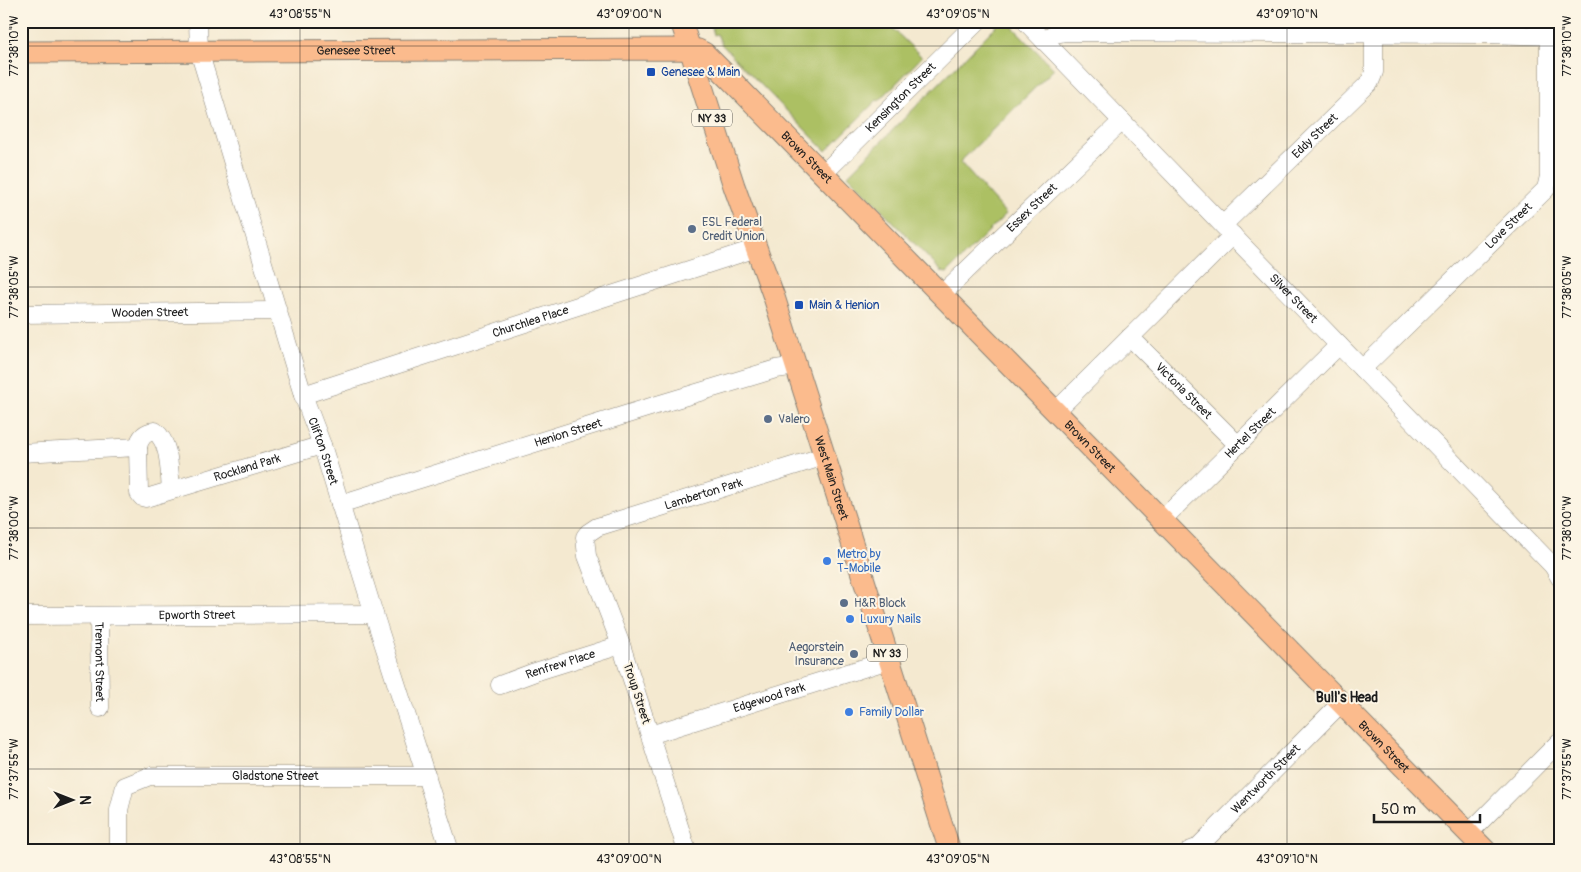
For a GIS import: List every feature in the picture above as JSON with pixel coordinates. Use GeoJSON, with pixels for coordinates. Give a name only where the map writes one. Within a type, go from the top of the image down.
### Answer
{"type":"FeatureCollection","features":[{"type":"Feature","properties":{"kind":"main road","name":"West Main Street"},"geometry":{"type":"LineString","coordinates":[[681,21],[730,176],[757,248],[796,366],[950,851]]}},
{"type":"Feature","properties":{"kind":"main road","name":"Genesee Street"},"geometry":{"type":"LineString","coordinates":[[21,52],[691,49]]}},
{"type":"Feature","properties":{"kind":"main road","name":"Brown Street"},"geometry":{"type":"LineString","coordinates":[[691,49],[701,51],[707,56],[1486,851]]}},
{"type":"Feature","properties":{"kind":"street","name":"Clifton Street"},"geometry":{"type":"LineString","coordinates":[[198,21],[199,51],[277,311],[303,395],[322,445],[450,851]]}},
{"type":"Feature","properties":{"kind":"street","name":"Kensington Street"},"geometry":{"type":"LineString","coordinates":[[823,174],[978,21]]}},
{"type":"Feature","properties":{"kind":"street","name":"Silver Street"},"geometry":{"type":"LineString","coordinates":[[1025,21],[1553,566],[1560,578]]}},
{"type":"Feature","properties":{"kind":"street"},"geometry":{"type":"LineString","coordinates":[[1044,41],[1055,34],[1066,32],[1374,33]]}},
{"type":"Feature","properties":{"kind":"street","name":"Love Street"},"geometry":{"type":"LineString","coordinates":[[1362,369],[1546,189],[1549,176],[1553,36],[1374,33]]}},
{"type":"Feature","properties":{"kind":"street","name":"Eddy Street"},"geometry":{"type":"LineString","coordinates":[[1056,411],[1130,337],[1228,230],[1370,82],[1374,72],[1374,33]]}},
{"type":"Feature","properties":{"kind":"street","name":"Essex Street"},"geometry":{"type":"LineString","coordinates":[[941,295],[1122,121]]}},
{"type":"Feature","properties":{"kind":"street","name":"Churchlea Place"},"geometry":{"type":"LineString","coordinates":[[303,395],[757,248]]}},
{"type":"Feature","properties":{"kind":"street","name":"Wooden Street"},"geometry":{"type":"LineString","coordinates":[[21,314],[277,311]]}},
{"type":"Feature","properties":{"kind":"street","name":"Victoria Street"},"geometry":{"type":"LineString","coordinates":[[1130,337],[1238,445]]}},
{"type":"Feature","properties":{"kind":"street","name":"Hertel Street"},"geometry":{"type":"LineString","coordinates":[[1162,520],[1339,345]]}},
{"type":"Feature","properties":{"kind":"street","name":"Henion Street"},"geometry":{"type":"LineString","coordinates":[[340,504],[776,369],[796,366]]}},
{"type":"Feature","properties":{"kind":"street"},"geometry":{"type":"LineString","coordinates":[[21,453],[138,447],[139,441],[149,432],[156,431],[161,436],[168,457],[171,490]]}},
{"type":"Feature","properties":{"kind":"street","name":"Rockland Park"},"geometry":{"type":"LineString","coordinates":[[138,447],[139,493],[142,497],[146,498],[322,445]]}},
{"type":"Feature","properties":{"kind":"street","name":"Lamberton Park"},"geometry":{"type":"LineString","coordinates":[[585,537],[597,527],[825,456]]}},
{"type":"Feature","properties":{"kind":"street","name":"Troup Street"},"geometry":{"type":"LineString","coordinates":[[585,537],[587,556],[621,645],[688,851]]}},
{"type":"Feature","properties":{"kind":"street","name":"Epworth Street"},"geometry":{"type":"LineString","coordinates":[[21,616],[374,614]]}},
{"type":"Feature","properties":{"kind":"street","name":"Tremont Street"},"geometry":{"type":"LineString","coordinates":[[99,616],[100,708]]}},
{"type":"Feature","properties":{"kind":"street","name":"Renfrew Place"},"geometry":{"type":"LineString","coordinates":[[500,685],[621,645]]}},
{"type":"Feature","properties":{"kind":"street","name":"Edgewood Park"},"geometry":{"type":"LineString","coordinates":[[650,735],[890,660]]}},
{"type":"Feature","properties":{"kind":"street","name":"Wentworth Street"},"geometry":{"type":"LineString","coordinates":[[1195,850],[1341,703]]}},
{"type":"Feature","properties":{"kind":"street"},"geometry":{"type":"LineString","coordinates":[[1469,834],[1560,741]]}},
{"type":"Feature","properties":{"kind":"street","name":"Gladstone Street"},"geometry":{"type":"LineString","coordinates":[[119,851],[119,810],[125,786],[150,776],[427,776]]}},
{"type":"Feature","properties":{"kind":"green space"},"geometry":{"type":"Polygon","coordinates":[[[710,21],[885,21],[922,57],[826,151],[722,45],[717,34],[714,35],[710,21]]]}},
{"type":"Feature","properties":{"kind":"green space"},"geometry":{"type":"Polygon","coordinates":[[[1001,21],[1007,21],[1054,69],[960,162],[1006,214],[947,273],[942,272],[848,175],[1001,21]]]}},
{"type":"Feature","properties":{"kind":"place","name":"Genesee & Main"},"geometry":{"type":"Point","coordinates":[651,72]}},
{"type":"Feature","properties":{"kind":"place","name":"ESL Federal Credit Union"},"geometry":{"type":"Point","coordinates":[692,229]}},
{"type":"Feature","properties":{"kind":"place","name":"Main & Henion"},"geometry":{"type":"Point","coordinates":[799,305]}},
{"type":"Feature","properties":{"kind":"place","name":"Valero"},"geometry":{"type":"Point","coordinates":[768,419]}},
{"type":"Feature","properties":{"kind":"place","name":"Metro by T-Mobile"},"geometry":{"type":"Point","coordinates":[827,561]}},
{"type":"Feature","properties":{"kind":"place","name":"H&R Block"},"geometry":{"type":"Point","coordinates":[844,603]}},
{"type":"Feature","properties":{"kind":"place","name":"Luxury Nails"},"geometry":{"type":"Point","coordinates":[850,619]}},
{"type":"Feature","properties":{"kind":"place","name":"Aegorstein Insurance"},"geometry":{"type":"Point","coordinates":[854,654]}},
{"type":"Feature","properties":{"kind":"place","name":"Family Dollar"},"geometry":{"type":"Point","coordinates":[849,712]}},
{"type":"Feature","properties":{"kind":"district","name":"Bull's Head"},"geometry":{"type":"Point","coordinates":[1347,697]}}]}
